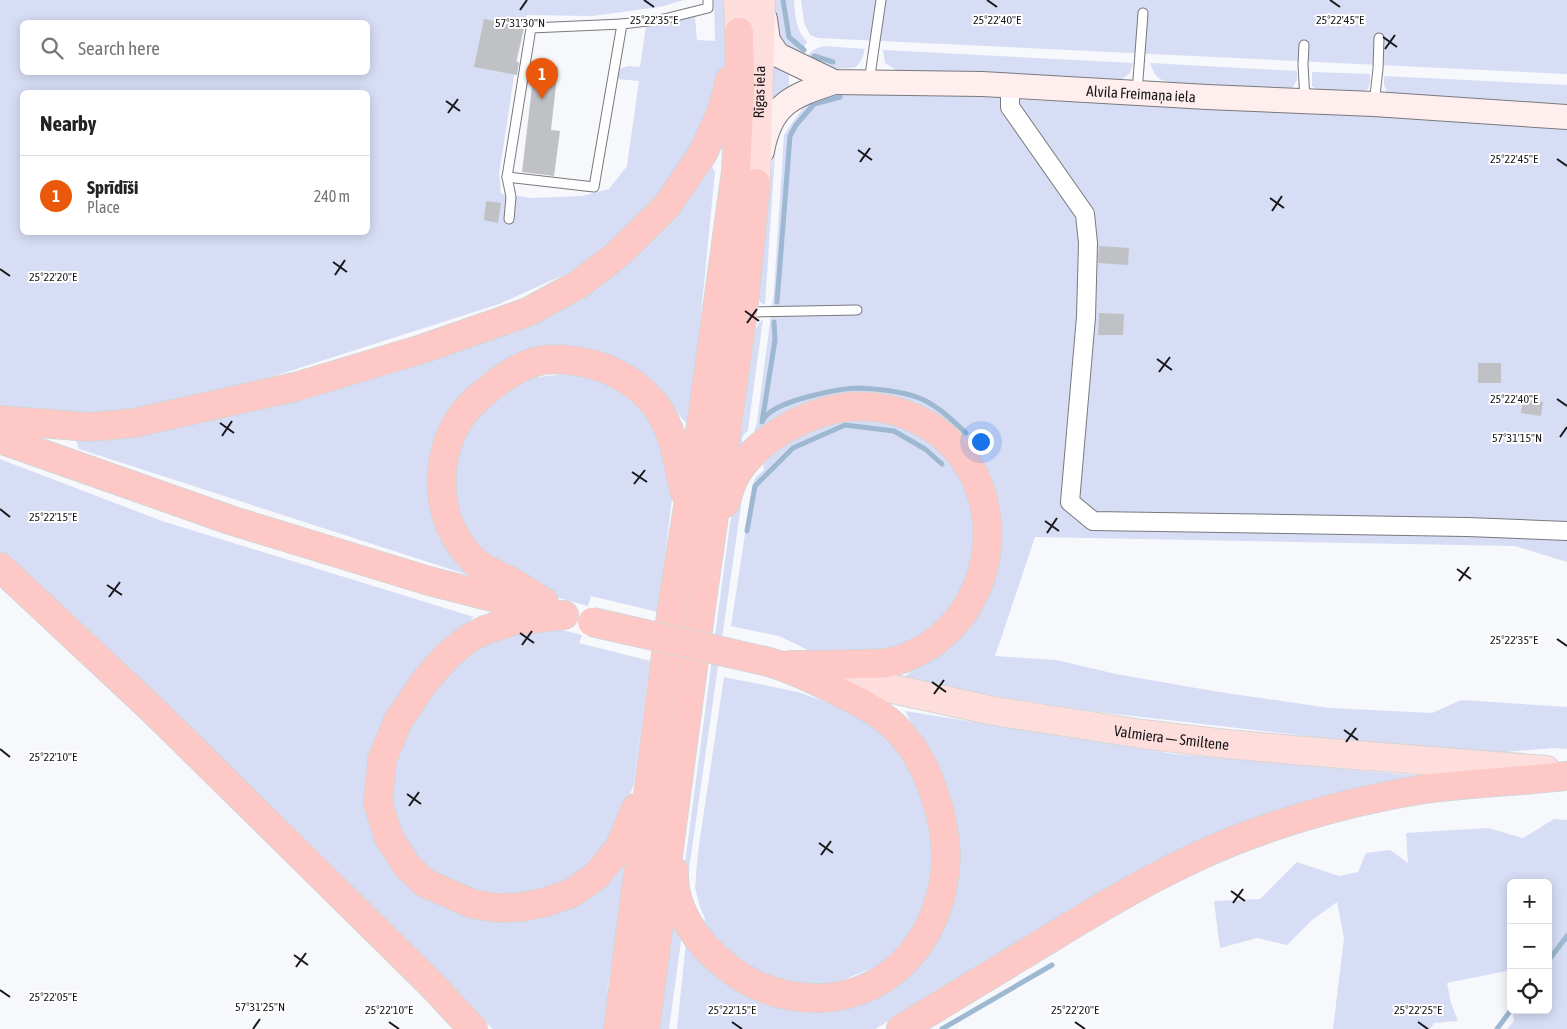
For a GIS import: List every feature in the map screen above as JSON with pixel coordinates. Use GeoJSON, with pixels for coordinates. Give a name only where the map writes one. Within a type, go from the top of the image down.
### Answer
{"type":"FeatureCollection","features":[{"type":"Feature","properties":{"kind":"highway"},"geometry":{"type":"LineString","coordinates":[[0,420],[90,427],[134,423],[295,387],[422,349],[528,312],[579,284],[618,254],[667,206],[703,153],[721,113],[739,32]]}},
{"type":"Feature","properties":{"kind":"highway"},"geometry":{"type":"LineString","coordinates":[[618,1029],[672,608],[736,171],[740,88],[739,32]]}},
{"type":"Feature","properties":{"kind":"highway"},"geometry":{"type":"LineString","coordinates":[[645,1029],[701,607],[743,312],[756,183]]}},
{"type":"Feature","properties":{"kind":"highway"},"geometry":{"type":"LineString","coordinates":[[564,615],[513,583],[476,563],[460,544],[448,523],[441,490],[443,464],[451,436],[466,410],[491,387],[518,368],[545,359],[564,360],[604,368],[624,377],[649,398],[659,410],[670,432],[676,447],[688,509]]}},
{"type":"Feature","properties":{"kind":"highway"},"geometry":{"type":"LineString","coordinates":[[701,607],[725,503],[734,479],[746,459],[788,426],[832,408],[875,406],[894,410],[915,418],[933,427],[950,440],[965,459],[976,479],[988,528],[987,553],[978,586],[968,606],[954,625],[939,639],[917,653],[897,661],[875,664],[774,663]]}},
{"type":"Feature","properties":{"kind":"highway"},"geometry":{"type":"LineString","coordinates":[[0,439],[230,520],[428,581],[592,622],[774,663],[860,702],[888,721],[912,747],[923,766],[940,812],[946,858],[940,901],[933,920],[909,958],[892,973],[873,985],[851,993],[822,998],[784,996],[762,989],[741,978],[720,962],[686,921],[678,903],[674,883],[683,742]]}},
{"type":"Feature","properties":{"kind":"highway"},"geometry":{"type":"LineString","coordinates":[[0,567],[153,710],[432,985],[474,1029]]}},
{"type":"Feature","properties":{"kind":"highway"},"geometry":{"type":"LineString","coordinates":[[564,615],[513,621],[486,630],[468,639],[448,655],[426,680],[398,721],[382,760],[378,803],[389,838],[408,866],[425,883],[473,904],[497,908],[522,907],[546,902],[572,893],[596,876],[602,869],[619,848],[650,777]]}},
{"type":"Feature","properties":{"kind":"highway"},"geometry":{"type":"LineString","coordinates":[[901,1029],[1144,882],[1202,854],[1260,831],[1326,810],[1425,789],[1567,776]]}},
{"type":"Feature","properties":{"kind":"main road"},"geometry":{"type":"LineString","coordinates":[[738,0],[739,32]]}},
{"type":"Feature","properties":{"kind":"main road","name":"Rīgas iela"},"geometry":{"type":"LineString","coordinates":[[756,183],[761,0]]}},
{"type":"Feature","properties":{"kind":"main road","name":"Valmiera — Smiltene"},"geometry":{"type":"LineString","coordinates":[[774,663],[994,711],[1142,734],[1293,750],[1567,772]]}},
{"type":"Feature","properties":{"kind":"street","name":"Alvila Freimaņa iela"},"geometry":{"type":"LineString","coordinates":[[761,0],[768,42],[778,55],[834,82],[982,84],[1374,104],[1567,117]]}},
{"type":"Feature","properties":{"kind":"street"},"geometry":{"type":"LineString","coordinates":[[756,183],[764,141],[772,120],[785,102],[804,92],[834,82]]}},
{"type":"Feature","properties":{"kind":"street"},"geometry":{"type":"LineString","coordinates":[[1010,86],[1010,107],[1085,214],[1088,244],[1086,317],[1070,502],[1093,521],[1468,527],[1567,531]]}},
{"type":"Feature","properties":{"kind":"lane"},"geometry":{"type":"LineString","coordinates":[[509,219],[511,197],[506,177],[531,28],[622,24],[664,19],[708,8],[708,0]]}},
{"type":"Feature","properties":{"kind":"lane"},"geometry":{"type":"LineString","coordinates":[[869,82],[881,0]]}},
{"type":"Feature","properties":{"kind":"lane"},"geometry":{"type":"LineString","coordinates":[[1137,93],[1143,13]]}},
{"type":"Feature","properties":{"kind":"lane"},"geometry":{"type":"LineString","coordinates":[[506,177],[594,187],[622,24]]}},
{"type":"Feature","properties":{"kind":"lane"},"geometry":{"type":"LineString","coordinates":[[1374,104],[1379,38]]}},
{"type":"Feature","properties":{"kind":"lane"},"geometry":{"type":"LineString","coordinates":[[1304,45],[1305,101]]}},
{"type":"Feature","properties":{"kind":"lane"},"geometry":{"type":"LineString","coordinates":[[743,312],[857,310]]}},
{"type":"Feature","properties":{"kind":"shaded area"},"geometry":{"type":"Polygon","coordinates":[[[0,0],[684,0],[660,7],[592,16],[527,15],[514,75],[499,174],[501,194],[532,198],[582,196],[609,189],[627,166],[639,81],[618,79],[620,69],[628,66],[640,67],[646,26],[695,17],[697,40],[715,41],[714,0],[728,0],[729,44],[720,89],[703,134],[666,188],[629,230],[570,272],[499,304],[190,403],[80,421],[0,410],[0,0]]]}},
{"type":"Feature","properties":{"kind":"shaded area"},"geometry":{"type":"Polygon","coordinates":[[[771,0],[794,0],[798,28],[807,42],[797,59],[778,38],[771,0]]]}},
{"type":"Feature","properties":{"kind":"shaded area"},"geometry":{"type":"Polygon","coordinates":[[[801,0],[1567,0],[1567,74],[818,38],[810,35],[804,23],[801,0]]]}},
{"type":"Feature","properties":{"kind":"shaded area"},"geometry":{"type":"Polygon","coordinates":[[[824,46],[865,49],[862,59],[856,67],[830,68],[805,63],[811,52],[824,46]]]}},
{"type":"Feature","properties":{"kind":"shaded area"},"geometry":{"type":"Polygon","coordinates":[[[883,50],[1133,63],[1130,73],[1122,79],[1075,79],[896,70],[885,63],[883,50]]]}},
{"type":"Feature","properties":{"kind":"shaded area"},"geometry":{"type":"Polygon","coordinates":[[[768,62],[789,72],[789,91],[769,105],[768,62]]]}},
{"type":"Feature","properties":{"kind":"shaded area"},"geometry":{"type":"Polygon","coordinates":[[[1150,63],[1297,71],[1297,80],[1292,88],[1277,89],[1174,83],[1158,78],[1150,63]]]}},
{"type":"Feature","properties":{"kind":"shaded area"},"geometry":{"type":"Polygon","coordinates":[[[1312,72],[1370,74],[1370,82],[1368,89],[1361,93],[1318,90],[1312,86],[1312,72]]]}},
{"type":"Feature","properties":{"kind":"shaded area"},"geometry":{"type":"Polygon","coordinates":[[[1384,76],[1567,85],[1567,104],[1397,94],[1387,92],[1384,85],[1384,76]]]}},
{"type":"Feature","properties":{"kind":"shaded area"},"geometry":{"type":"Polygon","coordinates":[[[840,91],[1567,124],[1567,562],[1515,546],[1035,537],[995,656],[1056,660],[1116,674],[1329,708],[1432,713],[1461,700],[1567,707],[1567,749],[1553,748],[1470,755],[1090,711],[901,679],[959,637],[988,591],[993,493],[899,400],[753,437],[757,422],[774,291],[784,135],[812,98],[840,91]]]}},
{"type":"Feature","properties":{"kind":"shaded area"},"geometry":{"type":"Polygon","coordinates":[[[774,139],[776,139],[765,305],[760,302],[758,297],[769,172],[772,168],[774,139]]]}},
{"type":"Feature","properties":{"kind":"shaded area"},"geometry":{"type":"Polygon","coordinates":[[[712,166],[715,172],[694,385],[686,423],[665,398],[520,355],[439,433],[428,488],[442,541],[468,575],[79,449],[76,441],[133,435],[546,313],[707,167],[712,166]]]}},
{"type":"Feature","properties":{"kind":"shaded area"},"geometry":{"type":"Polygon","coordinates":[[[763,319],[748,430],[742,437],[743,446],[738,448],[755,331],[763,319]]]}},
{"type":"Feature","properties":{"kind":"shaded area"},"geometry":{"type":"Polygon","coordinates":[[[579,373],[628,393],[653,419],[667,454],[672,499],[658,612],[591,596],[588,606],[530,590],[482,558],[453,504],[453,461],[465,429],[494,398],[527,378],[579,373]]]}},
{"type":"Feature","properties":{"kind":"shaded area"},"geometry":{"type":"Polygon","coordinates":[[[871,414],[933,441],[961,475],[970,497],[977,537],[968,581],[942,623],[910,645],[866,654],[814,653],[779,636],[731,626],[752,488],[755,478],[764,470],[763,457],[808,424],[871,414]]]}},
{"type":"Feature","properties":{"kind":"shaded area"},"geometry":{"type":"Polygon","coordinates":[[[0,459],[162,521],[474,617],[423,666],[372,755],[397,868],[434,903],[475,918],[535,917],[624,864],[629,866],[608,985],[605,1029],[493,1029],[0,552],[0,459]]]}},
{"type":"Feature","properties":{"kind":"shaded area"},"geometry":{"type":"Polygon","coordinates":[[[745,478],[689,869],[687,896],[683,878],[730,523],[739,491],[745,478]]]}},
{"type":"Feature","properties":{"kind":"shaded area"},"geometry":{"type":"Polygon","coordinates":[[[526,630],[562,630],[582,635],[579,643],[650,661],[634,784],[615,831],[592,861],[564,886],[520,896],[478,890],[449,881],[423,865],[404,839],[393,812],[392,779],[411,721],[445,677],[477,645],[526,630]]]}},
{"type":"Feature","properties":{"kind":"shaded area"},"geometry":{"type":"Polygon","coordinates":[[[724,677],[798,692],[853,712],[892,738],[913,773],[933,830],[932,878],[916,929],[881,965],[825,987],[794,986],[758,978],[703,928],[705,919],[695,888],[698,852],[724,677]]]}},
{"type":"Feature","properties":{"kind":"shaded area"},"geometry":{"type":"Polygon","coordinates":[[[905,711],[1174,754],[1433,777],[1330,795],[1245,822],[1135,873],[875,1029],[677,1029],[686,942],[716,975],[763,1004],[808,1013],[831,1010],[913,969],[947,793],[905,711]]]}},
{"type":"Feature","properties":{"kind":"shaded area"},"geometry":{"type":"Polygon","coordinates":[[[1554,819],[1567,820],[1567,1029],[1507,1029],[1514,1021],[1513,1014],[1552,1014],[1552,879],[1507,879],[1507,971],[1447,983],[1451,1003],[1458,1021],[1434,1023],[1430,1029],[1333,1029],[1344,938],[1337,902],[1312,920],[1287,945],[1257,938],[1220,948],[1214,901],[1260,899],[1297,862],[1339,876],[1358,872],[1366,853],[1390,850],[1408,863],[1406,833],[1488,828],[1523,838],[1554,819]]]}},
{"type":"Feature","properties":{"kind":"shaded area"},"geometry":{"type":"Polygon","coordinates":[[[676,924],[682,934],[669,1029],[659,1029],[673,926],[676,924]]]}},
{"type":"Feature","properties":{"kind":"building"},"geometry":{"type":"Polygon","coordinates":[[[484,19],[524,27],[516,62],[519,62],[517,75],[474,67],[484,19]]]}},
{"type":"Feature","properties":{"kind":"building"},"geometry":{"type":"Polygon","coordinates":[[[532,64],[558,67],[551,130],[560,131],[554,176],[522,172],[533,79],[529,78],[532,64]]]}},
{"type":"Feature","properties":{"kind":"building"},"geometry":{"type":"Polygon","coordinates":[[[486,201],[501,203],[498,223],[484,220],[486,201]]]}},
{"type":"Feature","properties":{"kind":"building"},"geometry":{"type":"Polygon","coordinates":[[[1099,246],[1129,248],[1128,265],[1098,263],[1099,246]]]}},
{"type":"Feature","properties":{"kind":"building"},"geometry":{"type":"Polygon","coordinates":[[[1099,313],[1124,314],[1123,335],[1098,335],[1099,313]]]}},
{"type":"Feature","properties":{"kind":"building"},"geometry":{"type":"Polygon","coordinates":[[[1478,363],[1501,363],[1501,383],[1478,383],[1478,363]]]}},
{"type":"Feature","properties":{"kind":"building"},"geometry":{"type":"Polygon","coordinates":[[[1523,399],[1543,402],[1541,416],[1521,413],[1523,399]]]}},
{"type":"Feature","properties":{"kind":"waterway"},"geometry":{"type":"LineString","coordinates":[[783,0],[789,37],[804,50]]}},
{"type":"Feature","properties":{"kind":"waterway"},"geometry":{"type":"LineString","coordinates":[[814,56],[833,62]]}},
{"type":"Feature","properties":{"kind":"waterway"},"geometry":{"type":"LineString","coordinates":[[777,302],[790,136],[796,125],[814,104],[840,97]]}},
{"type":"Feature","properties":{"kind":"waterway"},"geometry":{"type":"LineString","coordinates":[[774,322],[775,340],[762,422],[765,416],[773,410],[797,400],[839,390],[860,388],[884,390],[917,397],[941,411],[966,433]]}},
{"type":"Feature","properties":{"kind":"waterway"},"geometry":{"type":"LineString","coordinates":[[747,531],[755,486],[793,448],[845,425],[894,431],[925,449],[942,464]]}},
{"type":"Feature","properties":{"kind":"waterway"},"geometry":{"type":"LineString","coordinates":[[1552,956],[1567,936]]}},
{"type":"Feature","properties":{"kind":"waterway"},"geometry":{"type":"LineString","coordinates":[[942,1029],[1052,965]]}},
{"type":"Feature","properties":{"kind":"waterway"},"geometry":{"type":"LineString","coordinates":[[1497,1029],[1508,1014]]}},
{"type":"Feature","properties":{"kind":"place","name":"Sprīdīši"},"geometry":{"type":"Point","coordinates":[542,99]}}]}
